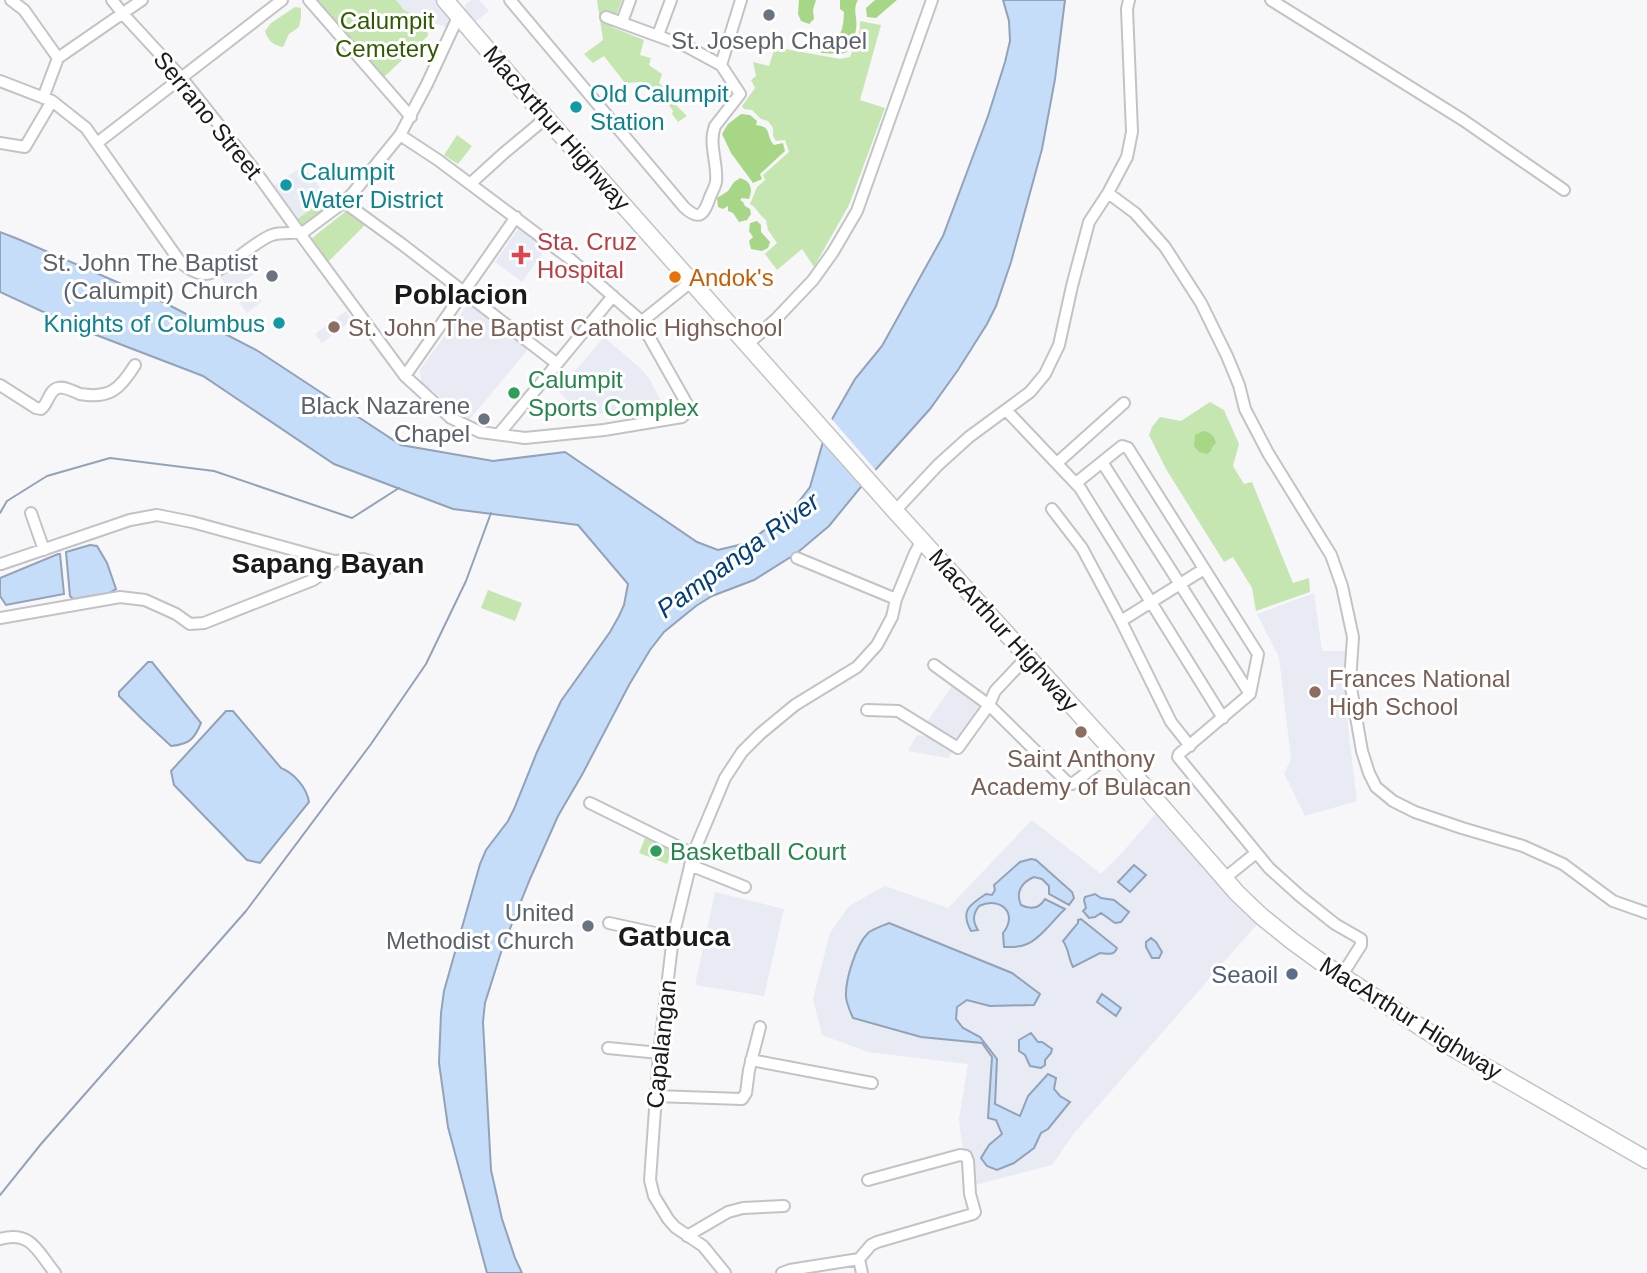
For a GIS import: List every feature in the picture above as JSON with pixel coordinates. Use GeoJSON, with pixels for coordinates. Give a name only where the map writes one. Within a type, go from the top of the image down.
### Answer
{"type":"FeatureCollection","features":[{"type":"Feature","properties":{"kind":"highway","name":"MacArthur Highway"},"geometry":{"type":"LineString","coordinates":[[445,0],[546,118],[895,511],[1114,752],[1224,878],[1269,923],[1453,1048],[1647,1160]]}},
{"type":"Feature","properties":{"kind":"street"},"geometry":{"type":"LineString","coordinates":[[11,0],[24,9],[58,58]]}},
{"type":"Feature","properties":{"kind":"street","name":"Serrano Street"},"geometry":{"type":"LineString","coordinates":[[112,0],[181,77],[253,168],[405,376],[452,418],[480,432],[526,438],[604,430],[682,417],[688,411],[688,406],[641,322]]}},
{"type":"Feature","properties":{"kind":"street"},"geometry":{"type":"LineString","coordinates":[[0,143],[25,147],[47,99],[58,58],[142,0]]}},
{"type":"Feature","properties":{"kind":"street"},"geometry":{"type":"LineString","coordinates":[[97,143],[282,0]]}},
{"type":"Feature","properties":{"kind":"street"},"geometry":{"type":"LineString","coordinates":[[309,0],[411,117]]}},
{"type":"Feature","properties":{"kind":"street"},"geometry":{"type":"LineString","coordinates":[[510,0],[684,207],[690,213],[702,215],[715,184],[713,131],[740,91],[721,65],[688,47],[606,17]]}},
{"type":"Feature","properties":{"kind":"street"},"geometry":{"type":"LineString","coordinates":[[622,22],[630,0]]}},
{"type":"Feature","properties":{"kind":"street"},"geometry":{"type":"LineString","coordinates":[[658,35],[671,0]]}},
{"type":"Feature","properties":{"kind":"street"},"geometry":{"type":"LineString","coordinates":[[721,65],[741,0]]}},
{"type":"Feature","properties":{"kind":"street"},"geometry":{"type":"LineString","coordinates":[[751,347],[813,280],[857,211],[932,0]]}},
{"type":"Feature","properties":{"kind":"street"},"geometry":{"type":"LineString","coordinates":[[895,511],[969,437],[1030,392],[1045,374],[1059,345],[1089,222],[1127,157],[1132,132],[1129,0]]}},
{"type":"Feature","properties":{"kind":"street"},"geometry":{"type":"LineString","coordinates":[[1271,0],[1462,120],[1564,190]]}},
{"type":"Feature","properties":{"kind":"street"},"geometry":{"type":"LineString","coordinates":[[0,81],[47,99],[86,128],[181,262],[193,271],[206,274],[218,271],[261,240],[274,234],[305,231],[353,193],[400,135],[411,117],[458,15]]}},
{"type":"Feature","properties":{"kind":"street"},"geometry":{"type":"LineString","coordinates":[[470,184],[546,118]]}},
{"type":"Feature","properties":{"kind":"street"},"geometry":{"type":"LineString","coordinates":[[400,135],[569,257],[641,322],[692,281]]}},
{"type":"Feature","properties":{"kind":"street"},"geometry":{"type":"LineString","coordinates":[[1108,193],[1135,213],[1165,247],[1201,303],[1227,356],[1245,409],[1268,453],[1331,555],[1342,586],[1353,637],[1350,682],[1362,751],[1377,787],[1393,801],[1415,812],[1523,846],[1563,864],[1613,901],[1647,913]]}},
{"type":"Feature","properties":{"kind":"street"},"geometry":{"type":"LineString","coordinates":[[344,202],[403,244],[556,363]]}},
{"type":"Feature","properties":{"kind":"street"},"geometry":{"type":"LineString","coordinates":[[405,376],[516,217]]}},
{"type":"Feature","properties":{"kind":"street"},"geometry":{"type":"LineString","coordinates":[[499,434],[613,296]]}},
{"type":"Feature","properties":{"kind":"street"},"geometry":{"type":"LineString","coordinates":[[0,386],[41,409],[47,404],[51,393],[58,388],[81,394],[111,393],[120,386],[135,365]]}},
{"type":"Feature","properties":{"kind":"street"},"geometry":{"type":"LineString","coordinates":[[1057,463],[1124,403]]}},
{"type":"Feature","properties":{"kind":"street"},"geometry":{"type":"LineString","coordinates":[[1006,410],[1076,483],[1223,718]]}},
{"type":"Feature","properties":{"kind":"street"},"geometry":{"type":"LineString","coordinates":[[1076,483],[1122,446],[1128,448],[1258,654],[1250,694],[1178,757],[1269,869],[1300,896],[1362,941],[1342,975]]}},
{"type":"Feature","properties":{"kind":"street"},"geometry":{"type":"LineString","coordinates":[[1102,462],[1250,694]]}},
{"type":"Feature","properties":{"kind":"street"},"geometry":{"type":"LineString","coordinates":[[1052,509],[1082,548],[1171,722],[1190,746]]}},
{"type":"Feature","properties":{"kind":"street"},"geometry":{"type":"LineString","coordinates":[[31,513],[44,550]]}},
{"type":"Feature","properties":{"kind":"street"},"geometry":{"type":"LineString","coordinates":[[1,564],[130,520],[157,515],[218,528],[334,561],[364,559],[388,569]]}},
{"type":"Feature","properties":{"kind":"street","name":"Capalangan"},"geometry":{"type":"LineString","coordinates":[[725,1273],[703,1247],[668,1219],[654,1196],[650,1180],[659,1053],[673,937],[692,860],[724,778],[742,752],[795,705],[857,667],[877,645],[892,617],[896,599],[922,540]]}},
{"type":"Feature","properties":{"kind":"street"},"geometry":{"type":"LineString","coordinates":[[797,558],[896,599]]}},
{"type":"Feature","properties":{"kind":"street"},"geometry":{"type":"LineString","coordinates":[[0,618],[120,597],[145,600],[176,614],[190,624],[204,623],[313,580],[322,575],[334,561]]}},
{"type":"Feature","properties":{"kind":"street"},"geometry":{"type":"LineString","coordinates":[[1121,621],[1204,569]]}},
{"type":"Feature","properties":{"kind":"street"},"geometry":{"type":"LineString","coordinates":[[867,710],[898,710],[958,748],[989,705],[995,691],[1027,657]]}},
{"type":"Feature","properties":{"kind":"street"},"geometry":{"type":"LineString","coordinates":[[934,665],[989,705],[1072,784],[1114,752]]}},
{"type":"Feature","properties":{"kind":"street"},"geometry":{"type":"LineString","coordinates":[[590,803],[745,887]]}},
{"type":"Feature","properties":{"kind":"street"},"geometry":{"type":"LineString","coordinates":[[1224,878],[1256,853]]}},
{"type":"Feature","properties":{"kind":"street"},"geometry":{"type":"LineString","coordinates":[[609,923],[673,937]]}},
{"type":"Feature","properties":{"kind":"street"},"geometry":{"type":"LineString","coordinates":[[655,1096],[742,1099],[746,1093],[760,1027]]}},
{"type":"Feature","properties":{"kind":"street"},"geometry":{"type":"LineString","coordinates":[[608,1048],[659,1053]]}},
{"type":"Feature","properties":{"kind":"street"},"geometry":{"type":"LineString","coordinates":[[751,1060],[872,1083]]}},
{"type":"Feature","properties":{"kind":"street"},"geometry":{"type":"LineString","coordinates":[[868,1180],[960,1155],[968,1161],[970,1194],[975,1212]]}},
{"type":"Feature","properties":{"kind":"street"},"geometry":{"type":"LineString","coordinates":[[687,1236],[728,1212],[743,1208],[784,1206]]}},
{"type":"Feature","properties":{"kind":"street"},"geometry":{"type":"LineString","coordinates":[[782,1273],[859,1259],[877,1242],[987,1209]]}},
{"type":"Feature","properties":{"kind":"street"},"geometry":{"type":"LineString","coordinates":[[0,1239],[20,1236],[27,1239],[55,1273]]}},
{"type":"Feature","properties":{"kind":"street"},"geometry":{"type":"LineString","coordinates":[[859,1259],[862,1273]]}},
{"type":"Feature","properties":{"kind":"shaded area"},"geometry":{"type":"Polygon","coordinates":[[[396,0],[440,0],[453,15],[449,28],[404,10],[396,0]]]}},
{"type":"Feature","properties":{"kind":"shaded area"},"geometry":{"type":"Polygon","coordinates":[[[472,0],[479,0],[489,11],[476,21],[465,10],[465,5],[472,0]]]}},
{"type":"Feature","properties":{"kind":"shaded area","name":"Calumpit Water District"},"geometry":{"type":"Polygon","coordinates":[[[303,166],[328,197],[296,220],[272,187],[303,166]]]}},
{"type":"Feature","properties":{"kind":"shaded area","name":"Sta. Cruz Hospital"},"geometry":{"type":"Polygon","coordinates":[[[520,226],[547,247],[522,282],[495,262],[520,226]]]}},
{"type":"Feature","properties":{"kind":"shaded area"},"geometry":{"type":"Polygon","coordinates":[[[250,255],[260,269],[246,280],[262,301],[247,313],[220,277],[250,255]]]}},
{"type":"Feature","properties":{"kind":"shaded area"},"geometry":{"type":"Polygon","coordinates":[[[470,301],[530,347],[469,420],[421,382],[420,370],[470,301]]]}},
{"type":"Feature","properties":{"kind":"shaded area","name":"St. John The Baptist Catholic Highschool"},"geometry":{"type":"Polygon","coordinates":[[[346,311],[352,320],[322,343],[315,334],[346,311]]]}},
{"type":"Feature","properties":{"kind":"shaded area"},"geometry":{"type":"Polygon","coordinates":[[[604,337],[649,378],[664,407],[634,412],[636,421],[627,422],[625,409],[585,417],[558,391],[604,337]]]}},
{"type":"Feature","properties":{"kind":"shaded area","name":"Frances National High School"},"geometry":{"type":"Polygon","coordinates":[[[1314,593],[1322,651],[1346,651],[1348,727],[1357,801],[1305,816],[1284,773],[1291,760],[1279,657],[1257,614],[1314,593]]]}},
{"type":"Feature","properties":{"kind":"shaded area"},"geometry":{"type":"Polygon","coordinates":[[[952,686],[985,711],[957,746],[925,725],[952,686]]]}},
{"type":"Feature","properties":{"kind":"shaded area"},"geometry":{"type":"Polygon","coordinates":[[[927,731],[954,749],[948,758],[908,751],[917,735],[925,736],[927,731]]]}},
{"type":"Feature","properties":{"kind":"shaded area"},"geometry":{"type":"Polygon","coordinates":[[[1159,810],[1259,922],[1075,1132],[1052,1165],[971,1186],[964,1160],[959,1119],[968,1064],[868,1052],[822,1035],[813,999],[830,933],[849,906],[885,886],[948,908],[1032,820],[1101,874],[1159,810]]]}},
{"type":"Feature","properties":{"kind":"shaded area"},"geometry":{"type":"Polygon","coordinates":[[[715,892],[784,909],[764,996],[695,985],[715,892]]]}},
{"type":"Feature","properties":{"kind":"green space","name":"Calumpit Cemetery"},"geometry":{"type":"Polygon","coordinates":[[[316,0],[396,0],[404,10],[426,20],[428,36],[384,77],[316,0]]]}},
{"type":"Feature","properties":{"kind":"green space"},"geometry":{"type":"Polygon","coordinates":[[[597,0],[622,0],[612,27],[644,40],[640,55],[651,58],[649,65],[662,74],[659,83],[676,98],[673,102],[687,116],[678,122],[669,105],[655,97],[642,82],[625,83],[604,56],[593,63],[584,54],[603,40],[597,0]]]}},
{"type":"Feature","properties":{"kind":"green space"},"geometry":{"type":"Polygon","coordinates":[[[799,0],[816,0],[814,19],[809,24],[801,21],[798,14],[799,0]]]}},
{"type":"Feature","properties":{"kind":"green space"},"geometry":{"type":"Polygon","coordinates":[[[840,0],[858,0],[855,7],[854,38],[847,52],[821,53],[819,43],[836,37],[843,26],[844,12],[840,9],[840,0]]]}},
{"type":"Feature","properties":{"kind":"green space"},"geometry":{"type":"Polygon","coordinates":[[[875,0],[897,0],[876,18],[867,17],[866,8],[875,0]]]}},
{"type":"Feature","properties":{"kind":"green space"},"geometry":{"type":"Polygon","coordinates":[[[295,7],[301,8],[299,27],[289,34],[283,47],[274,44],[265,31],[271,23],[295,7]]]}},
{"type":"Feature","properties":{"kind":"green space"},"geometry":{"type":"Polygon","coordinates":[[[860,21],[881,25],[860,100],[885,108],[849,205],[814,267],[802,249],[777,270],[765,254],[777,243],[768,230],[766,220],[750,204],[757,187],[765,180],[763,175],[789,152],[785,140],[776,141],[768,121],[742,106],[755,88],[751,80],[756,76],[753,62],[769,66],[775,47],[840,59],[850,57],[860,29],[860,21]]]}},
{"type":"Feature","properties":{"kind":"green space"},"geometry":{"type":"Polygon","coordinates":[[[741,114],[750,115],[757,121],[756,125],[767,130],[774,145],[783,143],[785,151],[760,174],[762,179],[753,183],[731,153],[722,134],[728,124],[741,114]]]}},
{"type":"Feature","properties":{"kind":"green space"},"geometry":{"type":"Polygon","coordinates":[[[457,135],[472,146],[458,164],[444,155],[457,135]]]}},
{"type":"Feature","properties":{"kind":"green space"},"geometry":{"type":"Polygon","coordinates":[[[740,178],[750,186],[749,199],[740,200],[750,209],[751,214],[747,220],[739,222],[733,213],[728,211],[728,206],[723,209],[718,207],[717,198],[740,178]]]}},
{"type":"Feature","properties":{"kind":"green space"},"geometry":{"type":"Polygon","coordinates":[[[328,197],[335,206],[305,230],[296,220],[328,197]]]}},
{"type":"Feature","properties":{"kind":"green space"},"geometry":{"type":"Polygon","coordinates":[[[350,208],[365,225],[326,264],[311,243],[312,238],[350,208]]]}},
{"type":"Feature","properties":{"kind":"green space"},"geometry":{"type":"Polygon","coordinates":[[[757,221],[761,225],[761,232],[770,242],[768,248],[762,251],[751,249],[749,241],[753,237],[749,231],[750,223],[757,221]]]}},
{"type":"Feature","properties":{"kind":"green space"},"geometry":{"type":"Polygon","coordinates":[[[1210,402],[1224,410],[1239,444],[1233,466],[1244,484],[1252,482],[1293,583],[1309,578],[1310,592],[1256,611],[1252,588],[1233,557],[1224,562],[1166,469],[1149,435],[1152,427],[1160,417],[1181,421],[1210,402]]]}},
{"type":"Feature","properties":{"kind":"green space"},"geometry":{"type":"Polygon","coordinates":[[[1203,431],[1212,435],[1216,443],[1207,454],[1199,452],[1194,446],[1195,435],[1203,431]]]}},
{"type":"Feature","properties":{"kind":"green space"},"geometry":{"type":"Polygon","coordinates":[[[488,590],[522,603],[515,621],[481,608],[488,590]]]}},
{"type":"Feature","properties":{"kind":"green space","name":"Basketball Court"},"geometry":{"type":"Polygon","coordinates":[[[645,838],[673,849],[667,864],[639,853],[645,838]]]}},
{"type":"Feature","properties":{"kind":"water","name":"Pampanga River"},"geometry":{"type":"Polygon","coordinates":[[[1003,0],[1065,0],[1055,79],[1042,149],[996,306],[958,370],[930,409],[829,526],[797,553],[754,580],[712,596],[664,632],[629,685],[558,816],[503,946],[485,1003],[483,1022],[491,1170],[502,1219],[522,1273],[487,1273],[448,1127],[439,1063],[444,991],[486,850],[508,821],[561,701],[619,616],[628,584],[578,525],[453,509],[334,464],[203,376],[78,328],[0,292],[0,232],[163,302],[258,351],[401,445],[493,461],[565,452],[697,542],[718,550],[747,543],[793,509],[810,487],[827,428],[855,379],[882,346],[943,236],[988,116],[1005,62],[1010,41],[1009,21],[1003,0]]]}},
{"type":"Feature","properties":{"kind":"water"},"geometry":{"type":"Polygon","coordinates":[[[90,545],[97,546],[107,563],[116,589],[109,593],[73,599],[70,596],[66,552],[90,545]]]}},
{"type":"Feature","properties":{"kind":"water"},"geometry":{"type":"Polygon","coordinates":[[[58,554],[64,594],[6,605],[0,596],[0,578],[58,554]]]}},
{"type":"Feature","properties":{"kind":"water"},"geometry":{"type":"Polygon","coordinates":[[[148,662],[152,662],[201,723],[187,742],[171,746],[119,696],[119,692],[148,662]]]}},
{"type":"Feature","properties":{"kind":"water"},"geometry":{"type":"Polygon","coordinates":[[[226,711],[233,711],[281,768],[291,773],[306,791],[309,802],[260,863],[247,860],[174,785],[171,771],[226,711]]]}},
{"type":"Feature","properties":{"kind":"water"},"geometry":{"type":"Polygon","coordinates":[[[1036,860],[1072,892],[1074,898],[1069,905],[1049,894],[1049,886],[1042,879],[1034,877],[1021,888],[1021,905],[1034,908],[1045,899],[1065,909],[1037,938],[1021,946],[1004,947],[1003,933],[1009,919],[1008,913],[1005,908],[994,903],[979,906],[974,918],[978,930],[971,931],[966,913],[971,905],[986,894],[992,895],[994,885],[1020,862],[1036,860]]]}},
{"type":"Feature","properties":{"kind":"water"},"geometry":{"type":"Polygon","coordinates":[[[1134,865],[1146,875],[1130,892],[1118,882],[1134,865]]]}},
{"type":"Feature","properties":{"kind":"water"},"geometry":{"type":"Polygon","coordinates":[[[1095,894],[1114,900],[1129,912],[1121,922],[1115,923],[1101,913],[1089,918],[1083,911],[1086,908],[1084,900],[1085,897],[1095,894]]]}},
{"type":"Feature","properties":{"kind":"water"},"geometry":{"type":"Polygon","coordinates":[[[1081,919],[1117,948],[1112,954],[1100,953],[1073,967],[1063,941],[1081,919]]]}},
{"type":"Feature","properties":{"kind":"water"},"geometry":{"type":"Polygon","coordinates":[[[889,923],[1012,973],[1040,994],[1034,1005],[990,1006],[967,1000],[957,1007],[956,1019],[963,1028],[980,1037],[997,1059],[995,1104],[1020,1116],[1028,1096],[1048,1074],[1056,1078],[1054,1089],[1070,1102],[1048,1129],[1041,1133],[1034,1148],[1014,1163],[997,1170],[987,1166],[981,1158],[989,1145],[1002,1134],[996,1120],[988,1118],[992,1057],[982,1043],[921,1037],[853,1018],[846,997],[849,972],[868,933],[889,923]]]}},
{"type":"Feature","properties":{"kind":"water"},"geometry":{"type":"Polygon","coordinates":[[[1151,938],[1162,952],[1159,958],[1152,958],[1146,947],[1146,942],[1151,938]]]}},
{"type":"Feature","properties":{"kind":"water"},"geometry":{"type":"Polygon","coordinates":[[[1102,994],[1121,1008],[1116,1016],[1097,1002],[1102,994]]]}},
{"type":"Feature","properties":{"kind":"water"},"geometry":{"type":"Polygon","coordinates":[[[1031,1033],[1038,1042],[1052,1049],[1041,1068],[1030,1066],[1025,1055],[1019,1051],[1019,1040],[1031,1033]]]}},
{"type":"Feature","properties":{"kind":"pier"},"geometry":{"type":"Polygon","coordinates":[[[830,417],[878,473],[872,479],[824,426],[830,417]]]}},
{"type":"Feature","properties":{"kind":"waterway"},"geometry":{"type":"LineString","coordinates":[[0,513],[7,501],[47,476],[110,458],[214,471],[352,518],[399,488]]}},
{"type":"Feature","properties":{"kind":"waterway"},"geometry":{"type":"LineString","coordinates":[[0,1195],[41,1144],[246,911],[371,744],[426,664],[466,581],[491,513]]}},
{"type":"Feature","properties":{"kind":"place","name":"St. Joseph Chapel"},"geometry":{"type":"Point","coordinates":[769,15]}},
{"type":"Feature","properties":{"kind":"place","name":"Old Calumpit Station"},"geometry":{"type":"Point","coordinates":[576,107]}},
{"type":"Feature","properties":{"kind":"place","name":"Calumpit Water District"},"geometry":{"type":"Point","coordinates":[286,185]}},
{"type":"Feature","properties":{"kind":"place","name":"Sta. Cruz Hospital"},"geometry":{"type":"Point","coordinates":[521,255]}},
{"type":"Feature","properties":{"kind":"place","name":"St. John The Baptist (Calumpit) Church"},"geometry":{"type":"Point","coordinates":[272,276]}},
{"type":"Feature","properties":{"kind":"place","name":"Andok's"},"geometry":{"type":"Point","coordinates":[675,277]}},
{"type":"Feature","properties":{"kind":"place","name":"Knights of Columbus"},"geometry":{"type":"Point","coordinates":[279,323]}},
{"type":"Feature","properties":{"kind":"place","name":"St. John The Baptist Catholic Highschool"},"geometry":{"type":"Point","coordinates":[334,327]}},
{"type":"Feature","properties":{"kind":"place","name":"Calumpit Sports Complex"},"geometry":{"type":"Point","coordinates":[514,393]}},
{"type":"Feature","properties":{"kind":"place","name":"Black Nazarene Chapel"},"geometry":{"type":"Point","coordinates":[484,419]}},
{"type":"Feature","properties":{"kind":"place","name":"Frances National High School"},"geometry":{"type":"Point","coordinates":[1315,692]}},
{"type":"Feature","properties":{"kind":"place","name":"Saint Anthony Academy of Bulacan"},"geometry":{"type":"Point","coordinates":[1081,732]}},
{"type":"Feature","properties":{"kind":"place","name":"Basketball Court"},"geometry":{"type":"Point","coordinates":[656,851]}},
{"type":"Feature","properties":{"kind":"place","name":"United Methodist Church"},"geometry":{"type":"Point","coordinates":[588,926]}},
{"type":"Feature","properties":{"kind":"place","name":"Seaoil"},"geometry":{"type":"Point","coordinates":[1292,974]}},
{"type":"Feature","properties":{"kind":"district","name":"Poblacion"},"geometry":{"type":"Point","coordinates":[461,294]}},
{"type":"Feature","properties":{"kind":"district","name":"Sapang Bayan"},"geometry":{"type":"Point","coordinates":[328,563]}},
{"type":"Feature","properties":{"kind":"district","name":"Gatbuca"},"geometry":{"type":"Point","coordinates":[674,936]}}]}
